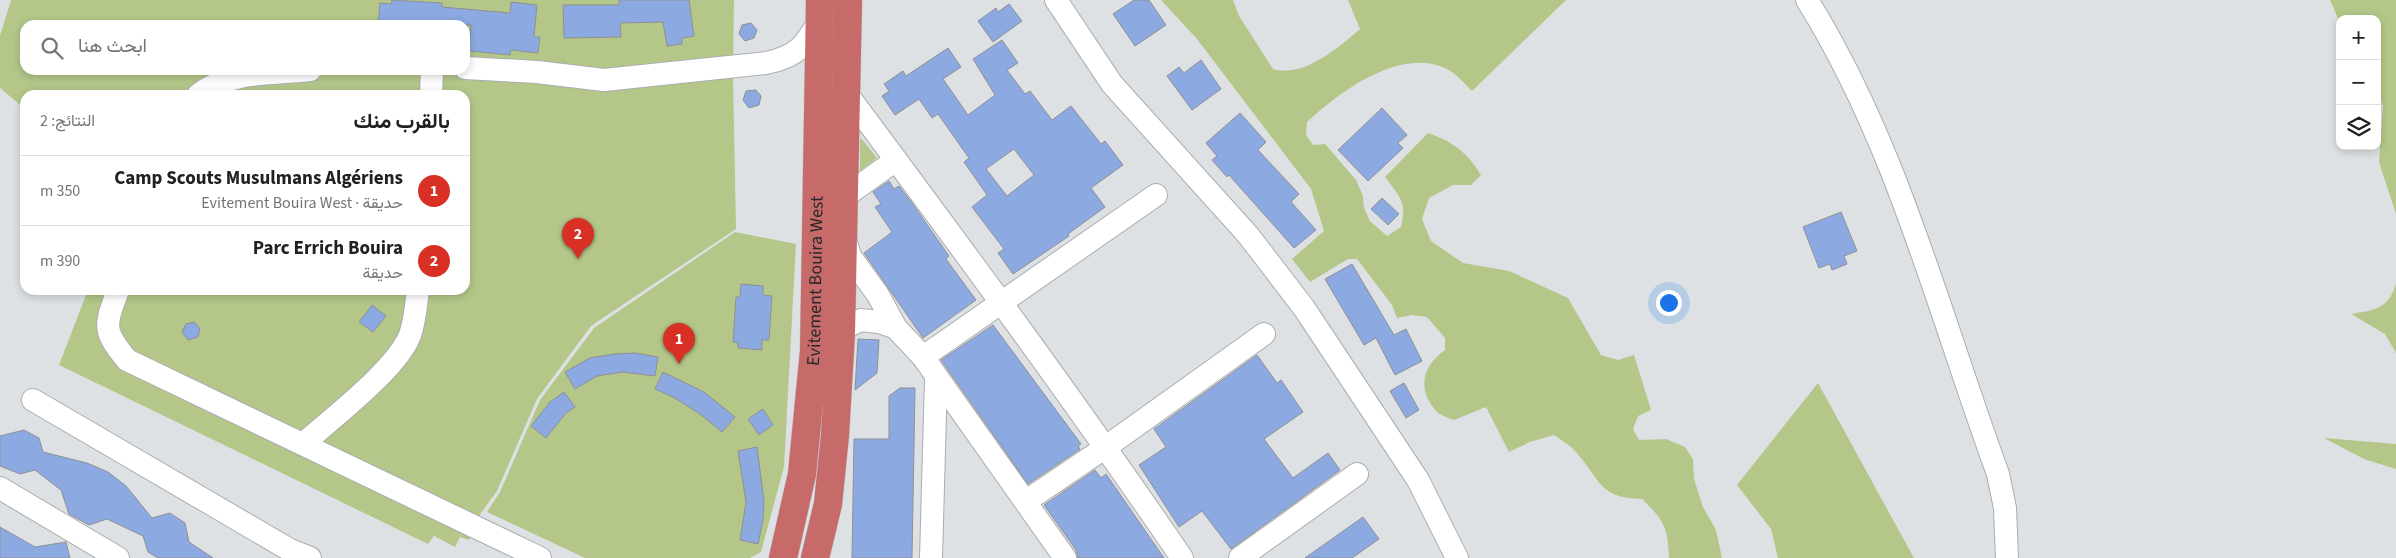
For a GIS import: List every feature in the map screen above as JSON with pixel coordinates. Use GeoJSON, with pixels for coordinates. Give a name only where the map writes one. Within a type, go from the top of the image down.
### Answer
{"type":"FeatureCollection","features":[{"type":"Feature","properties":{"kind":"highway","name":"Evitement Bouira West"},"geometry":{"type":"LineString","coordinates":[[815,558],[828,504],[835,435],[841,333],[848,0]]}},
{"type":"Feature","properties":{"kind":"highway","name":"Evitement Bouira West"},"geometry":{"type":"LineString","coordinates":[[783,558],[802,474],[814,351],[820,10]]}},
{"type":"Feature","properties":{"kind":"street"},"geometry":{"type":"LineString","coordinates":[[1056,0],[1112,84],[1248,235],[1304,308],[1418,480],[1457,558]]}},
{"type":"Feature","properties":{"kind":"street"},"geometry":{"type":"LineString","coordinates":[[1807,0],[1839,57],[1868,117],[1924,263],[1998,474],[2005,508],[2007,558]]}},
{"type":"Feature","properties":{"kind":"street"},"geometry":{"type":"LineString","coordinates":[[470,68],[538,72],[604,80],[766,63],[782,60],[798,51],[810,37],[820,10]]}},
{"type":"Feature","properties":{"kind":"street"},"geometry":{"type":"LineString","coordinates":[[204,90],[225,80],[268,75]]}},
{"type":"Feature","properties":{"kind":"street"},"geometry":{"type":"LineString","coordinates":[[431,90],[432,75]]}},
{"type":"Feature","properties":{"kind":"street"},"geometry":{"type":"LineString","coordinates":[[847,94],[1106,447],[1182,558]]}},
{"type":"Feature","properties":{"kind":"street"},"geometry":{"type":"LineString","coordinates":[[844,197],[896,160]]}},
{"type":"Feature","properties":{"kind":"street"},"geometry":{"type":"LineString","coordinates":[[923,357],[1156,195]]}},
{"type":"Feature","properties":{"kind":"street"},"geometry":{"type":"LineString","coordinates":[[843,232],[850,256],[878,295],[896,328],[923,357],[1065,558]]}},
{"type":"Feature","properties":{"kind":"street"},"geometry":{"type":"LineString","coordinates":[[116,295],[108,317],[108,331],[113,343],[127,360],[540,558]]}},
{"type":"Feature","properties":{"kind":"street"},"geometry":{"type":"LineString","coordinates":[[303,444],[378,378],[396,356],[409,337],[416,312],[418,295]]}},
{"type":"Feature","properties":{"kind":"street"},"geometry":{"type":"LineString","coordinates":[[841,333],[850,325],[861,320],[879,322],[896,328]]}},
{"type":"Feature","properties":{"kind":"street"},"geometry":{"type":"LineString","coordinates":[[1026,501],[1106,447],[1264,334]]}},
{"type":"Feature","properties":{"kind":"street"},"geometry":{"type":"LineString","coordinates":[[931,558],[936,378]]}},
{"type":"Feature","properties":{"kind":"street"},"geometry":{"type":"LineString","coordinates":[[33,400],[290,550],[310,558]]}},
{"type":"Feature","properties":{"kind":"street"},"geometry":{"type":"LineString","coordinates":[[1240,558],[1357,474]]}},
{"type":"Feature","properties":{"kind":"street"},"geometry":{"type":"LineString","coordinates":[[0,488],[118,558]]}},
{"type":"Feature","properties":{"kind":"green space"},"geometry":{"type":"Polygon","coordinates":[[[11,0],[734,0],[733,75],[736,229],[591,326],[537,399],[497,491],[481,513],[469,540],[460,537],[455,547],[434,536],[428,544],[59,365],[86,295],[470,295],[470,90],[20,90],[20,105],[0,88],[0,36],[11,0]]]}},
{"type":"Feature","properties":{"kind":"green space"},"geometry":{"type":"Polygon","coordinates":[[[1161,0],[1233,0],[1239,16],[1273,69],[1285,71],[1297,69],[1320,59],[1360,29],[1348,0],[1566,0],[1472,91],[1452,72],[1434,64],[1415,63],[1395,66],[1375,74],[1337,97],[1307,122],[1306,135],[1313,145],[1325,144],[1356,180],[1370,221],[1387,236],[1401,227],[1403,205],[1385,177],[1428,133],[1452,144],[1471,160],[1481,175],[1471,185],[1453,185],[1429,198],[1422,219],[1431,241],[1463,263],[1509,271],[1568,298],[1601,355],[1618,360],[1634,355],[1651,410],[1638,416],[1633,429],[1639,440],[1666,439],[1685,447],[1693,459],[1694,479],[1703,507],[1716,530],[1722,558],[1669,558],[1666,532],[1660,519],[1649,506],[1642,499],[1628,498],[1608,491],[1596,479],[1574,449],[1554,435],[1530,442],[1509,452],[1486,407],[1454,420],[1436,411],[1430,403],[1424,386],[1431,363],[1445,350],[1445,338],[1427,317],[1412,315],[1397,318],[1392,305],[1357,259],[1348,259],[1310,282],[1292,259],[1324,231],[1311,189],[1197,39],[1161,0]]]}},
{"type":"Feature","properties":{"kind":"green space"},"geometry":{"type":"Polygon","coordinates":[[[2330,0],[2396,0],[2396,214],[2379,162],[2383,106],[2381,100],[2381,15],[2337,15],[2330,0]]]}},
{"type":"Feature","properties":{"kind":"green space"},"geometry":{"type":"Polygon","coordinates":[[[861,138],[877,158],[860,171],[860,140],[861,138]]]}},
{"type":"Feature","properties":{"kind":"green space"},"geometry":{"type":"Polygon","coordinates":[[[735,232],[796,244],[784,467],[761,552],[750,558],[585,558],[487,512],[500,492],[540,400],[594,328],[735,232]]]}},
{"type":"Feature","properties":{"kind":"green space"},"geometry":{"type":"Polygon","coordinates":[[[2396,284],[2396,353],[2385,334],[2351,314],[2380,307],[2389,299],[2396,284]]]}},
{"type":"Feature","properties":{"kind":"green space"},"geometry":{"type":"Polygon","coordinates":[[[1818,383],[1914,558],[1778,558],[1771,529],[1737,485],[1818,383]]]}},
{"type":"Feature","properties":{"kind":"green space"},"geometry":{"type":"Polygon","coordinates":[[[2324,438],[2396,444],[2396,469],[2364,459],[2324,438]]]}},
{"type":"Feature","properties":{"kind":"building"},"geometry":{"type":"Polygon","coordinates":[[[392,0],[442,3],[442,7],[510,13],[511,2],[537,5],[534,37],[540,37],[538,53],[511,50],[510,55],[470,51],[470,20],[378,20],[380,3],[391,4],[392,0]]]}},
{"type":"Feature","properties":{"kind":"building"},"geometry":{"type":"Polygon","coordinates":[[[619,0],[689,0],[694,36],[682,38],[682,44],[667,46],[663,22],[620,23],[621,37],[564,38],[563,5],[619,5],[619,0]]]}},
{"type":"Feature","properties":{"kind":"building"},"geometry":{"type":"Polygon","coordinates":[[[1134,0],[1149,0],[1166,25],[1135,46],[1113,14],[1134,0]]]}},
{"type":"Feature","properties":{"kind":"building"},"geometry":{"type":"Polygon","coordinates":[[[1009,4],[1022,21],[993,42],[978,21],[996,8],[998,12],[1009,4]]]}},
{"type":"Feature","properties":{"kind":"building"},"geometry":{"type":"Polygon","coordinates":[[[751,23],[757,30],[754,38],[745,41],[739,34],[742,25],[751,23]]]}},
{"type":"Feature","properties":{"kind":"building"},"geometry":{"type":"Polygon","coordinates":[[[1002,40],[1018,63],[1007,70],[1025,94],[1030,91],[1052,120],[1071,106],[1101,144],[1105,141],[1123,165],[1091,188],[1105,207],[1068,234],[1069,236],[1013,274],[998,253],[1004,249],[972,207],[987,195],[964,162],[969,158],[938,114],[932,118],[919,99],[895,115],[882,96],[889,91],[884,84],[903,71],[906,76],[948,48],[961,67],[943,79],[968,115],[995,95],[973,59],[1002,40]],[[1014,149],[986,169],[1007,196],[1034,175],[1014,149]]]}},
{"type":"Feature","properties":{"kind":"building"},"geometry":{"type":"Polygon","coordinates":[[[1201,60],[1221,89],[1192,110],[1167,76],[1179,67],[1184,73],[1201,60]]]}},
{"type":"Feature","properties":{"kind":"building"},"geometry":{"type":"Polygon","coordinates":[[[756,90],[761,96],[759,105],[749,108],[743,100],[746,91],[756,90]]]}},
{"type":"Feature","properties":{"kind":"building"},"geometry":{"type":"Polygon","coordinates":[[[1382,108],[1407,135],[1398,143],[1403,148],[1368,181],[1338,150],[1382,108]]]}},
{"type":"Feature","properties":{"kind":"building"},"geometry":{"type":"Polygon","coordinates":[[[1240,113],[1266,142],[1258,150],[1299,194],[1291,202],[1316,230],[1294,248],[1229,175],[1227,177],[1212,160],[1217,156],[1206,143],[1240,113]]]}},
{"type":"Feature","properties":{"kind":"building"},"geometry":{"type":"Polygon","coordinates":[[[889,181],[894,189],[899,186],[912,203],[949,256],[946,259],[976,300],[923,338],[864,253],[892,232],[875,207],[881,204],[873,192],[889,181]]]}},
{"type":"Feature","properties":{"kind":"building"},"geometry":{"type":"Polygon","coordinates":[[[1382,198],[1399,214],[1388,225],[1371,209],[1382,198]]]}},
{"type":"Feature","properties":{"kind":"building"},"geometry":{"type":"Polygon","coordinates":[[[1841,212],[1857,251],[1844,256],[1847,264],[1832,270],[1830,264],[1819,268],[1803,227],[1841,212]]]}},
{"type":"Feature","properties":{"kind":"building"},"geometry":{"type":"Polygon","coordinates":[[[1352,264],[1394,335],[1406,329],[1422,361],[1395,375],[1376,338],[1364,345],[1325,279],[1352,264]]]}},
{"type":"Feature","properties":{"kind":"building"},"geometry":{"type":"Polygon","coordinates":[[[741,284],[763,286],[763,295],[772,296],[769,340],[762,340],[762,350],[738,348],[738,343],[733,342],[736,297],[740,297],[741,284]]]}},
{"type":"Feature","properties":{"kind":"building"},"geometry":{"type":"Polygon","coordinates":[[[372,305],[386,316],[373,332],[359,322],[372,305]]]}},
{"type":"Feature","properties":{"kind":"building"},"geometry":{"type":"Polygon","coordinates":[[[194,322],[200,329],[198,337],[188,340],[182,332],[186,324],[194,322]]]}},
{"type":"Feature","properties":{"kind":"building"},"geometry":{"type":"Polygon","coordinates":[[[993,325],[1081,444],[1078,446],[1080,449],[1028,484],[941,360],[993,325]]]}},
{"type":"Feature","properties":{"kind":"building"},"geometry":{"type":"Polygon","coordinates":[[[858,339],[879,340],[877,373],[855,390],[858,339]]]}},
{"type":"Feature","properties":{"kind":"building"},"geometry":{"type":"Polygon","coordinates":[[[635,353],[658,357],[655,376],[623,372],[597,376],[575,389],[565,372],[590,358],[635,353]]]}},
{"type":"Feature","properties":{"kind":"building"},"geometry":{"type":"Polygon","coordinates":[[[1257,355],[1277,383],[1281,380],[1303,412],[1264,439],[1293,478],[1328,453],[1340,470],[1231,549],[1202,511],[1179,527],[1139,465],[1166,447],[1154,429],[1257,355]]]}},
{"type":"Feature","properties":{"kind":"building"},"geometry":{"type":"Polygon","coordinates":[[[663,372],[704,392],[735,417],[722,432],[700,414],[673,397],[655,389],[663,372]]]}},
{"type":"Feature","properties":{"kind":"building"},"geometry":{"type":"Polygon","coordinates":[[[1404,383],[1419,410],[1406,418],[1390,391],[1404,383]]]}},
{"type":"Feature","properties":{"kind":"building"},"geometry":{"type":"Polygon","coordinates":[[[900,388],[915,388],[912,558],[852,558],[854,439],[889,439],[889,396],[900,388]]]}},
{"type":"Feature","properties":{"kind":"building"},"geometry":{"type":"Polygon","coordinates":[[[564,392],[575,407],[566,413],[546,438],[531,426],[550,402],[564,392]]]}},
{"type":"Feature","properties":{"kind":"building"},"geometry":{"type":"Polygon","coordinates":[[[763,409],[773,425],[759,435],[748,419],[763,409]]]}},
{"type":"Feature","properties":{"kind":"building"},"geometry":{"type":"Polygon","coordinates":[[[24,430],[39,438],[43,452],[87,463],[108,472],[126,486],[152,518],[170,513],[185,523],[189,542],[213,558],[158,558],[148,552],[143,536],[107,519],[89,525],[69,514],[61,490],[35,470],[20,474],[0,466],[0,436],[24,430]]]}},
{"type":"Feature","properties":{"kind":"building"},"geometry":{"type":"Polygon","coordinates":[[[757,447],[764,501],[763,520],[758,544],[740,540],[746,502],[738,451],[757,447]]]}},
{"type":"Feature","properties":{"kind":"building"},"geometry":{"type":"Polygon","coordinates":[[[1095,470],[1101,478],[1106,474],[1164,558],[1078,558],[1076,550],[1044,505],[1095,470]]]}},
{"type":"Feature","properties":{"kind":"building"},"geometry":{"type":"Polygon","coordinates":[[[1363,517],[1379,539],[1352,558],[1305,558],[1363,517]]]}},
{"type":"Feature","properties":{"kind":"building"},"geometry":{"type":"Polygon","coordinates":[[[0,527],[35,547],[66,542],[70,558],[0,558],[0,527]]]}},
{"type":"Feature","properties":{"kind":"place","name":"Parc Errich Bouira"},"geometry":{"type":"Point","coordinates":[578,259]}},
{"type":"Feature","properties":{"kind":"place","name":"Camp Scouts Musulmans Algériens"},"geometry":{"type":"Point","coordinates":[679,364]}}]}
